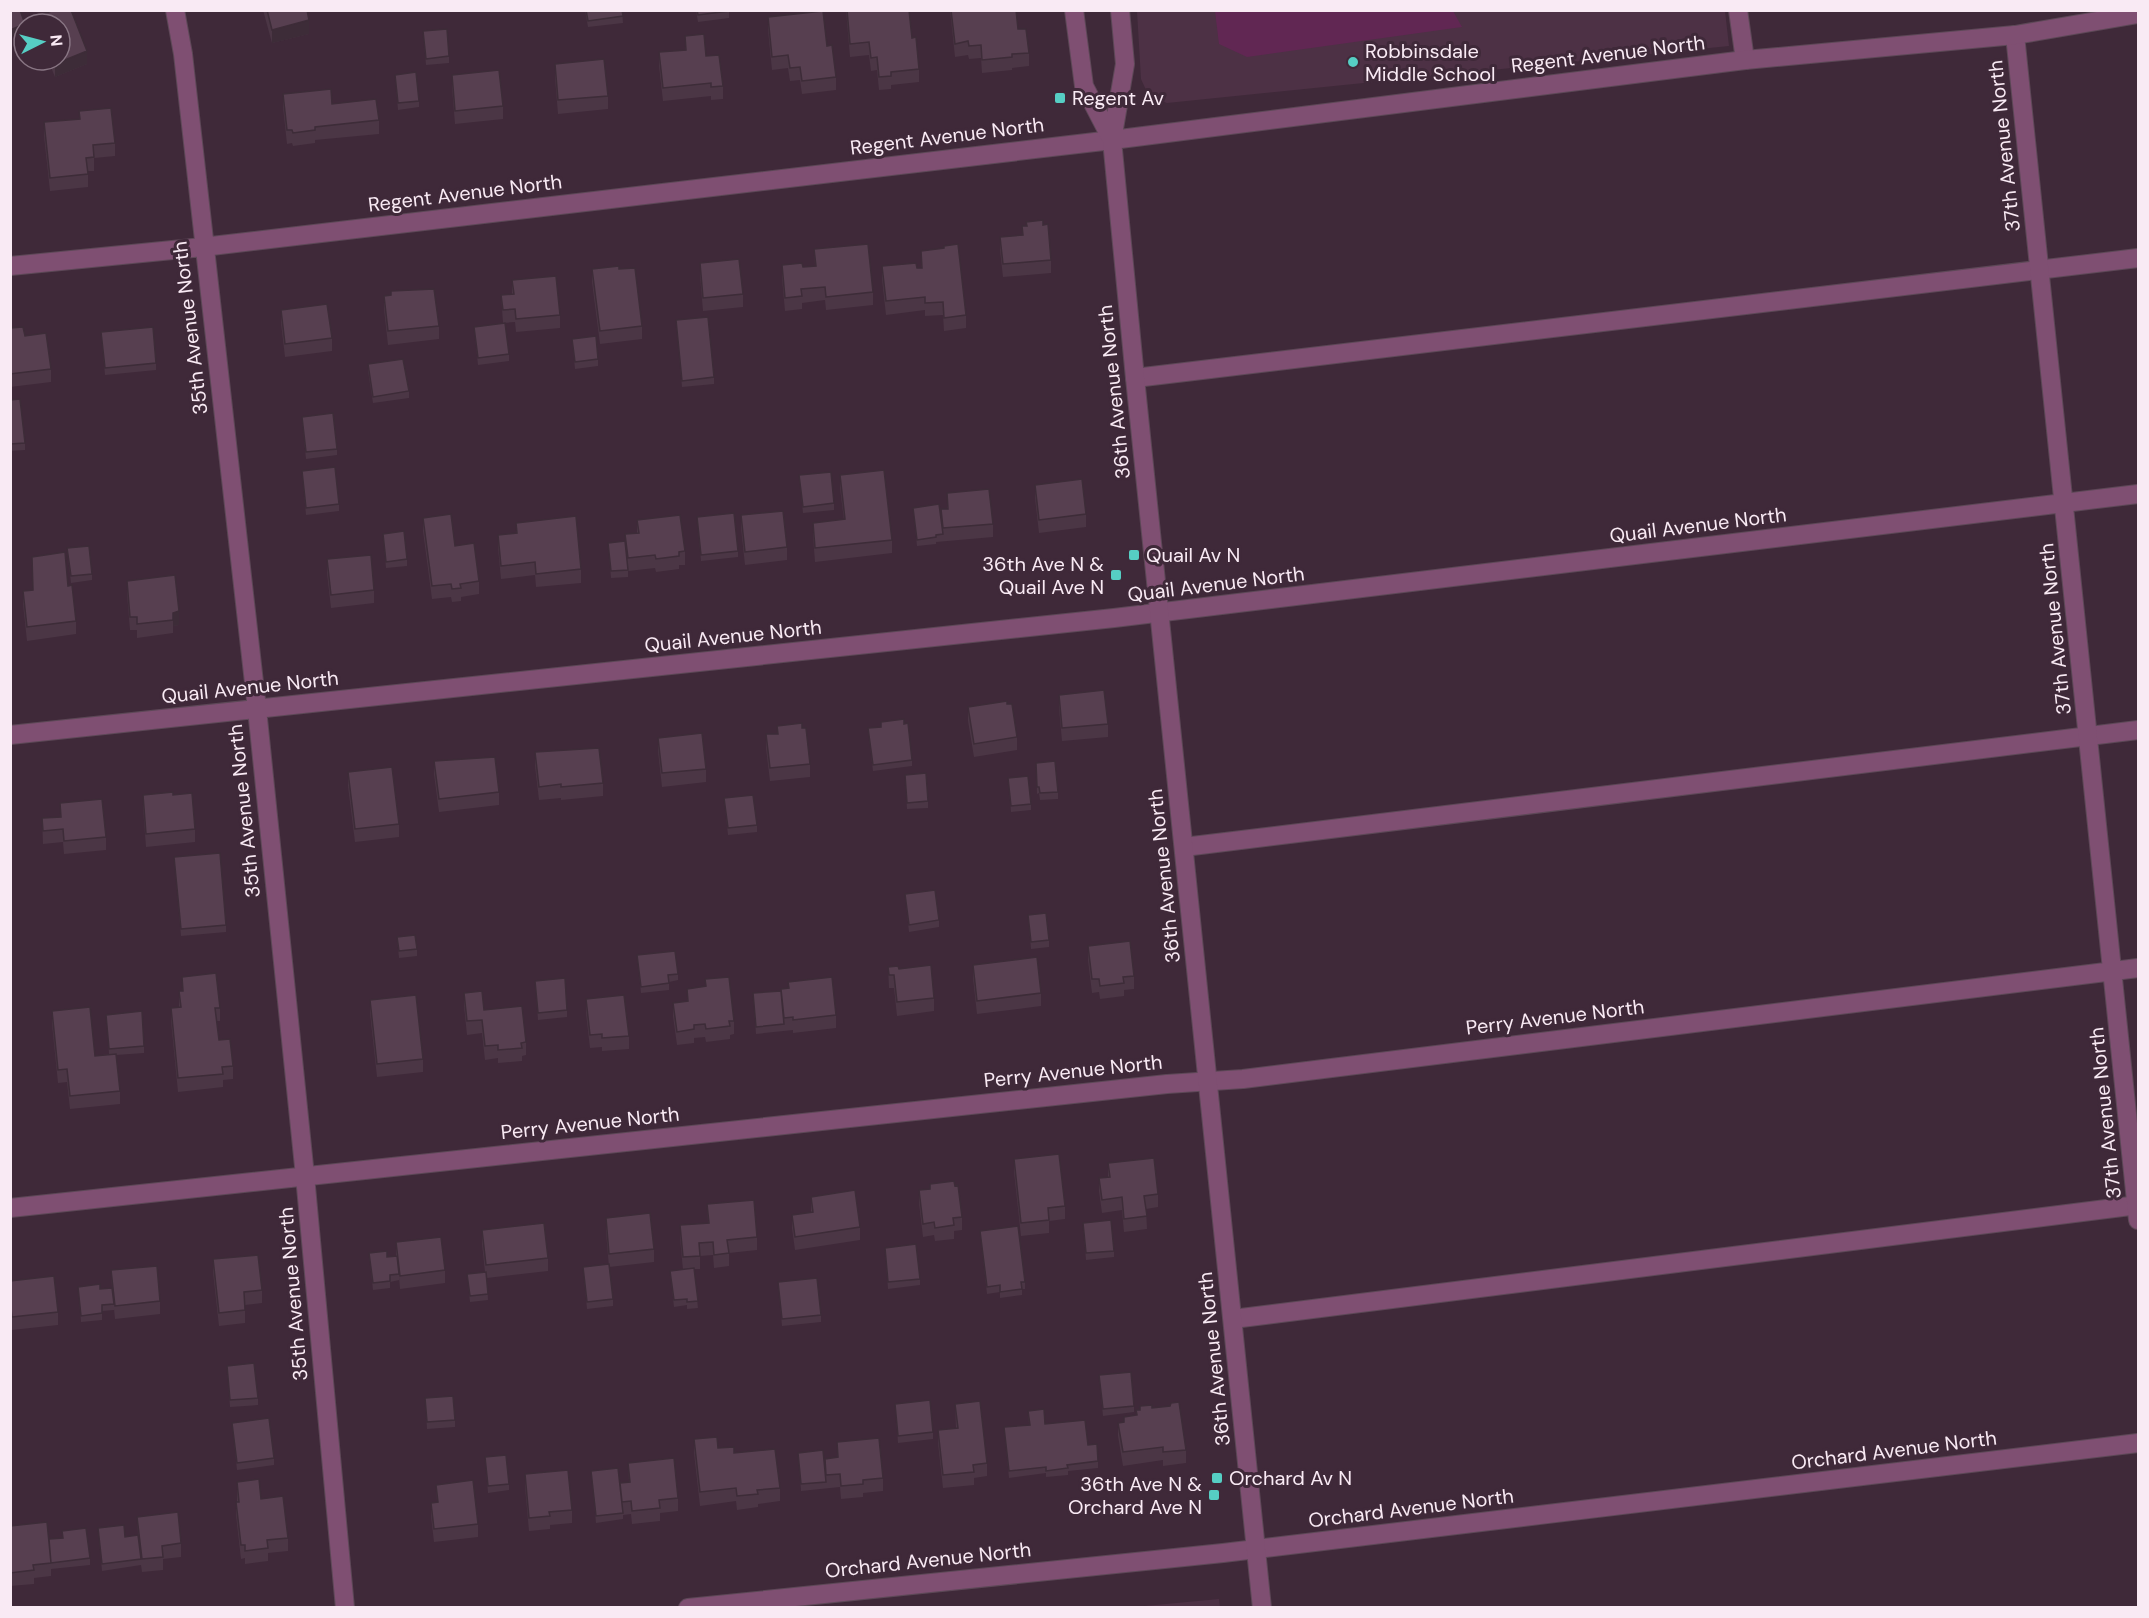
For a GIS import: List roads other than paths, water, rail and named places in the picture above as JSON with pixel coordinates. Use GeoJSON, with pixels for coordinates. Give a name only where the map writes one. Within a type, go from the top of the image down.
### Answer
{"type":"FeatureCollection","features":[{"type":"Feature","properties":{"kind":"street","name":"35th Avenue North"},"geometry":{"type":"LineString","coordinates":[[175,10],[183,54],[256,709],[345,1608]]}},
{"type":"Feature","properties":{"kind":"street","name":"36th Avenue North"},"geometry":{"type":"LineString","coordinates":[[1074,10],[1084,86],[1112,140]]}},
{"type":"Feature","properties":{"kind":"street","name":"36th Avenue North"},"geometry":{"type":"LineString","coordinates":[[1120,10],[1125,64],[1112,140],[1262,1608]]}},
{"type":"Feature","properties":{"kind":"street"},"geometry":{"type":"LineString","coordinates":[[1738,10],[1745,60]]}},
{"type":"Feature","properties":{"kind":"street","name":"Regent Avenue North"},"geometry":{"type":"LineString","coordinates":[[10,266],[203,247],[1112,140],[1745,60],[2015,35],[2139,14]]}},
{"type":"Feature","properties":{"kind":"street","name":"37th Avenue North"},"geometry":{"type":"LineString","coordinates":[[2015,35],[2138,1210]]}},
{"type":"Feature","properties":{"kind":"street"},"geometry":{"type":"LineString","coordinates":[[1135,378],[2139,258]]}},
{"type":"Feature","properties":{"kind":"street","name":"Quail Avenue North"},"geometry":{"type":"LineString","coordinates":[[10,735],[1159,613],[2139,494]]}},
{"type":"Feature","properties":{"kind":"street"},"geometry":{"type":"LineString","coordinates":[[1184,847],[2139,730]]}},
{"type":"Feature","properties":{"kind":"street","name":"Perry Avenue North"},"geometry":{"type":"LineString","coordinates":[[10,1208],[1243,1078],[2139,968]]}},
{"type":"Feature","properties":{"kind":"street"},"geometry":{"type":"LineString","coordinates":[[1233,1319],[2138,1210]]}},
{"type":"Feature","properties":{"kind":"street","name":"Orchard Avenue North"},"geometry":{"type":"LineString","coordinates":[[688,1608],[1256,1549],[2139,1443]]}},
{"type":"Feature","properties":{"kind":"place","name":"Robbinsdale Middle School"},"geometry":{"type":"Point","coordinates":[1353,62]}},
{"type":"Feature","properties":{"kind":"place","name":"Regent Av"},"geometry":{"type":"Point","coordinates":[1060,98]}},
{"type":"Feature","properties":{"kind":"place","name":"Quail Av N"},"geometry":{"type":"Point","coordinates":[1134,555]}},
{"type":"Feature","properties":{"kind":"place","name":"36th Ave N & Quail Ave N"},"geometry":{"type":"Point","coordinates":[1116,575]}},
{"type":"Feature","properties":{"kind":"place","name":"Orchard Av N"},"geometry":{"type":"Point","coordinates":[1217,1478]}},
{"type":"Feature","properties":{"kind":"place","name":"36th Ave N & Orchard Ave N"},"geometry":{"type":"Point","coordinates":[1214,1495]}}]}
